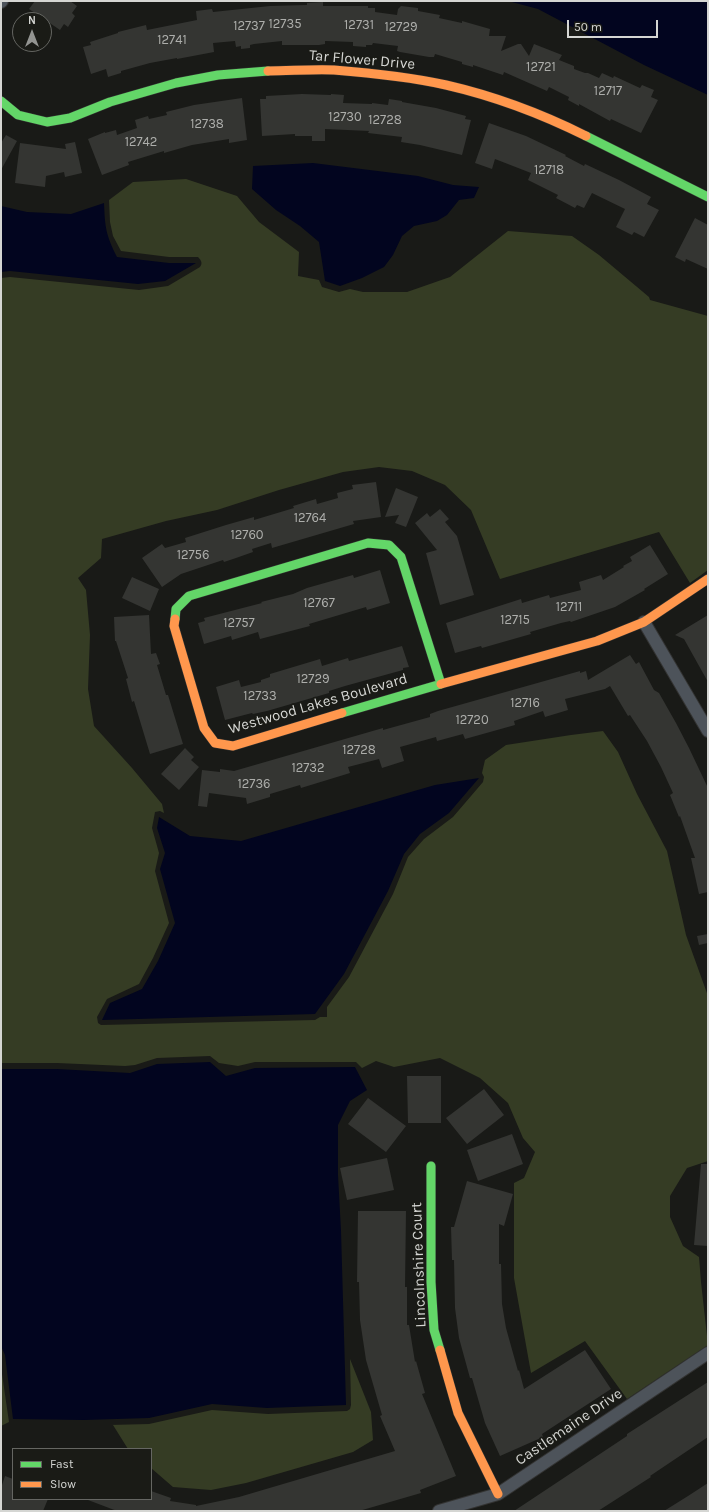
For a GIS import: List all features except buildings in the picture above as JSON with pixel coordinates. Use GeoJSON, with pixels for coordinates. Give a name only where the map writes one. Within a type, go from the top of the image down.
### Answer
{"type":"FeatureCollection","features":[{"type":"Feature","properties":{"kind":"street","name":"Tar Flower Drive"},"geometry":{"type":"LineString","coordinates":[[1,101],[18,115],[47,122],[70,118],[110,102],[176,83],[218,75],[263,71],[333,70],[395,76],[446,85],[498,100],[557,122],[708,197]]}},
{"type":"Feature","properties":{"kind":"street","name":"Westwood Lakes Boulevard"},"geometry":{"type":"LineString","coordinates":[[441,684],[401,557],[389,545],[368,543],[189,596],[176,609],[174,626],[204,728],[215,743],[232,746],[441,684],[597,641],[644,622],[708,579]]}},
{"type":"Feature","properties":{"kind":"street"},"geometry":{"type":"LineString","coordinates":[[644,622],[708,731]]}},
{"type":"Feature","properties":{"kind":"street","name":"Lincolnshire Court"},"geometry":{"type":"LineString","coordinates":[[431,1166],[431,1282],[434,1330],[458,1413],[498,1494]]}},
{"type":"Feature","properties":{"kind":"street","name":"Castlemaine Drive"},"geometry":{"type":"LineString","coordinates":[[439,1511],[498,1494],[708,1353]]}},
{"type":"Feature","properties":{"kind":"green space"},"geometry":{"type":"Polygon","coordinates":[[[186,179],[237,196],[259,222],[299,252],[298,276],[319,280],[322,287],[339,292],[350,289],[363,292],[407,292],[450,277],[508,231],[572,236],[599,255],[649,297],[650,300],[708,316],[708,570],[690,583],[659,532],[500,579],[471,510],[445,485],[412,471],[379,467],[343,472],[279,490],[217,510],[166,521],[102,539],[101,558],[78,578],[86,590],[90,635],[88,689],[94,726],[162,804],[164,813],[160,811],[155,812],[152,828],[159,853],[155,871],[169,923],[139,984],[107,999],[97,1017],[98,1023],[101,1025],[315,1020],[320,1017],[327,1017],[327,1007],[349,977],[393,894],[408,857],[424,839],[453,817],[483,782],[484,777],[482,773],[485,760],[506,745],[603,731],[618,752],[637,794],[667,851],[686,935],[708,996],[708,1161],[687,1168],[670,1196],[670,1217],[683,1246],[699,1257],[708,1345],[627,1399],[585,1341],[531,1373],[514,1278],[514,1183],[524,1178],[535,1152],[523,1138],[508,1103],[480,1078],[440,1058],[394,1067],[376,1061],[362,1068],[356,1062],[255,1062],[238,1066],[219,1063],[210,1056],[157,1058],[135,1065],[125,1066],[57,1063],[1,1063],[1,278],[10,277],[139,290],[168,286],[200,267],[200,259],[198,257],[169,257],[121,251],[113,236],[110,222],[109,200],[133,182],[186,179]]]}},
{"type":"Feature","properties":{"kind":"green space"},"geometry":{"type":"Polygon","coordinates":[[[350,1359],[371,1412],[373,1440],[353,1452],[246,1483],[211,1490],[173,1487],[152,1469],[152,1448],[127,1448],[113,1425],[109,1425],[149,1424],[212,1410],[268,1414],[347,1411],[350,1409],[350,1359]]]}},
{"type":"Feature","properties":{"kind":"green space"},"geometry":{"type":"Polygon","coordinates":[[[1,1367],[9,1422],[1,1426],[1,1367]]]}},
{"type":"Feature","properties":{"kind":"water"},"geometry":{"type":"Polygon","coordinates":[[[508,1],[708,1],[708,95],[644,65],[538,9],[508,1]]]}},
{"type":"Feature","properties":{"kind":"water"},"geometry":{"type":"Polygon","coordinates":[[[313,163],[418,176],[453,185],[479,187],[474,198],[459,200],[447,215],[437,221],[414,226],[402,236],[393,255],[384,267],[362,278],[340,286],[325,281],[319,242],[300,226],[276,210],[252,189],[253,166],[313,163]]]}},
{"type":"Feature","properties":{"kind":"water"},"geometry":{"type":"Polygon","coordinates":[[[104,203],[107,231],[110,243],[117,257],[169,263],[196,263],[165,281],[138,284],[10,271],[1,272],[1,206],[27,212],[71,214],[104,203]]]}},
{"type":"Feature","properties":{"kind":"water"},"geometry":{"type":"Polygon","coordinates":[[[479,778],[449,813],[420,834],[404,854],[388,891],[344,974],[315,1014],[102,1020],[110,1003],[142,989],[158,961],[175,923],[160,869],[165,853],[157,828],[159,817],[190,836],[241,841],[435,785],[479,778]]]}},
{"type":"Feature","properties":{"kind":"water"},"geometry":{"type":"Polygon","coordinates":[[[210,1062],[226,1076],[255,1068],[355,1067],[367,1090],[350,1101],[338,1125],[338,1175],[346,1405],[267,1408],[212,1404],[149,1418],[84,1420],[13,1419],[5,1355],[1,1346],[1,1069],[57,1069],[130,1073],[157,1064],[210,1062]]]}},
{"type":"Feature","properties":{"kind":"traffic: fast"},"geometry":{"type":"LineString","coordinates":[[1,101],[18,115],[47,122],[70,118],[110,102],[176,83],[218,75],[268,71]]}},
{"type":"Feature","properties":{"kind":"traffic: fast"},"geometry":{"type":"LineString","coordinates":[[586,136],[708,197]]}},
{"type":"Feature","properties":{"kind":"traffic: fast"},"geometry":{"type":"LineString","coordinates":[[342,713],[441,684],[401,557],[389,545],[368,543]]}},
{"type":"Feature","properties":{"kind":"traffic: fast"},"geometry":{"type":"LineString","coordinates":[[175,619],[176,609],[189,596],[368,543]]}},
{"type":"Feature","properties":{"kind":"traffic: fast"},"geometry":{"type":"LineString","coordinates":[[431,1166],[431,1282],[434,1330],[440,1350]]}},
{"type":"Feature","properties":{"kind":"traffic: slow"},"geometry":{"type":"LineString","coordinates":[[268,71],[334,70],[362,72],[432,82],[464,89],[518,106],[586,136]]}},
{"type":"Feature","properties":{"kind":"traffic: slow"},"geometry":{"type":"LineString","coordinates":[[441,684],[597,641],[644,622],[708,579]]}},
{"type":"Feature","properties":{"kind":"traffic: slow"},"geometry":{"type":"LineString","coordinates":[[175,619],[174,626],[204,728],[215,743],[233,746],[342,713]]}},
{"type":"Feature","properties":{"kind":"traffic: slow"},"geometry":{"type":"LineString","coordinates":[[440,1350],[458,1413],[498,1494]]}}]}
